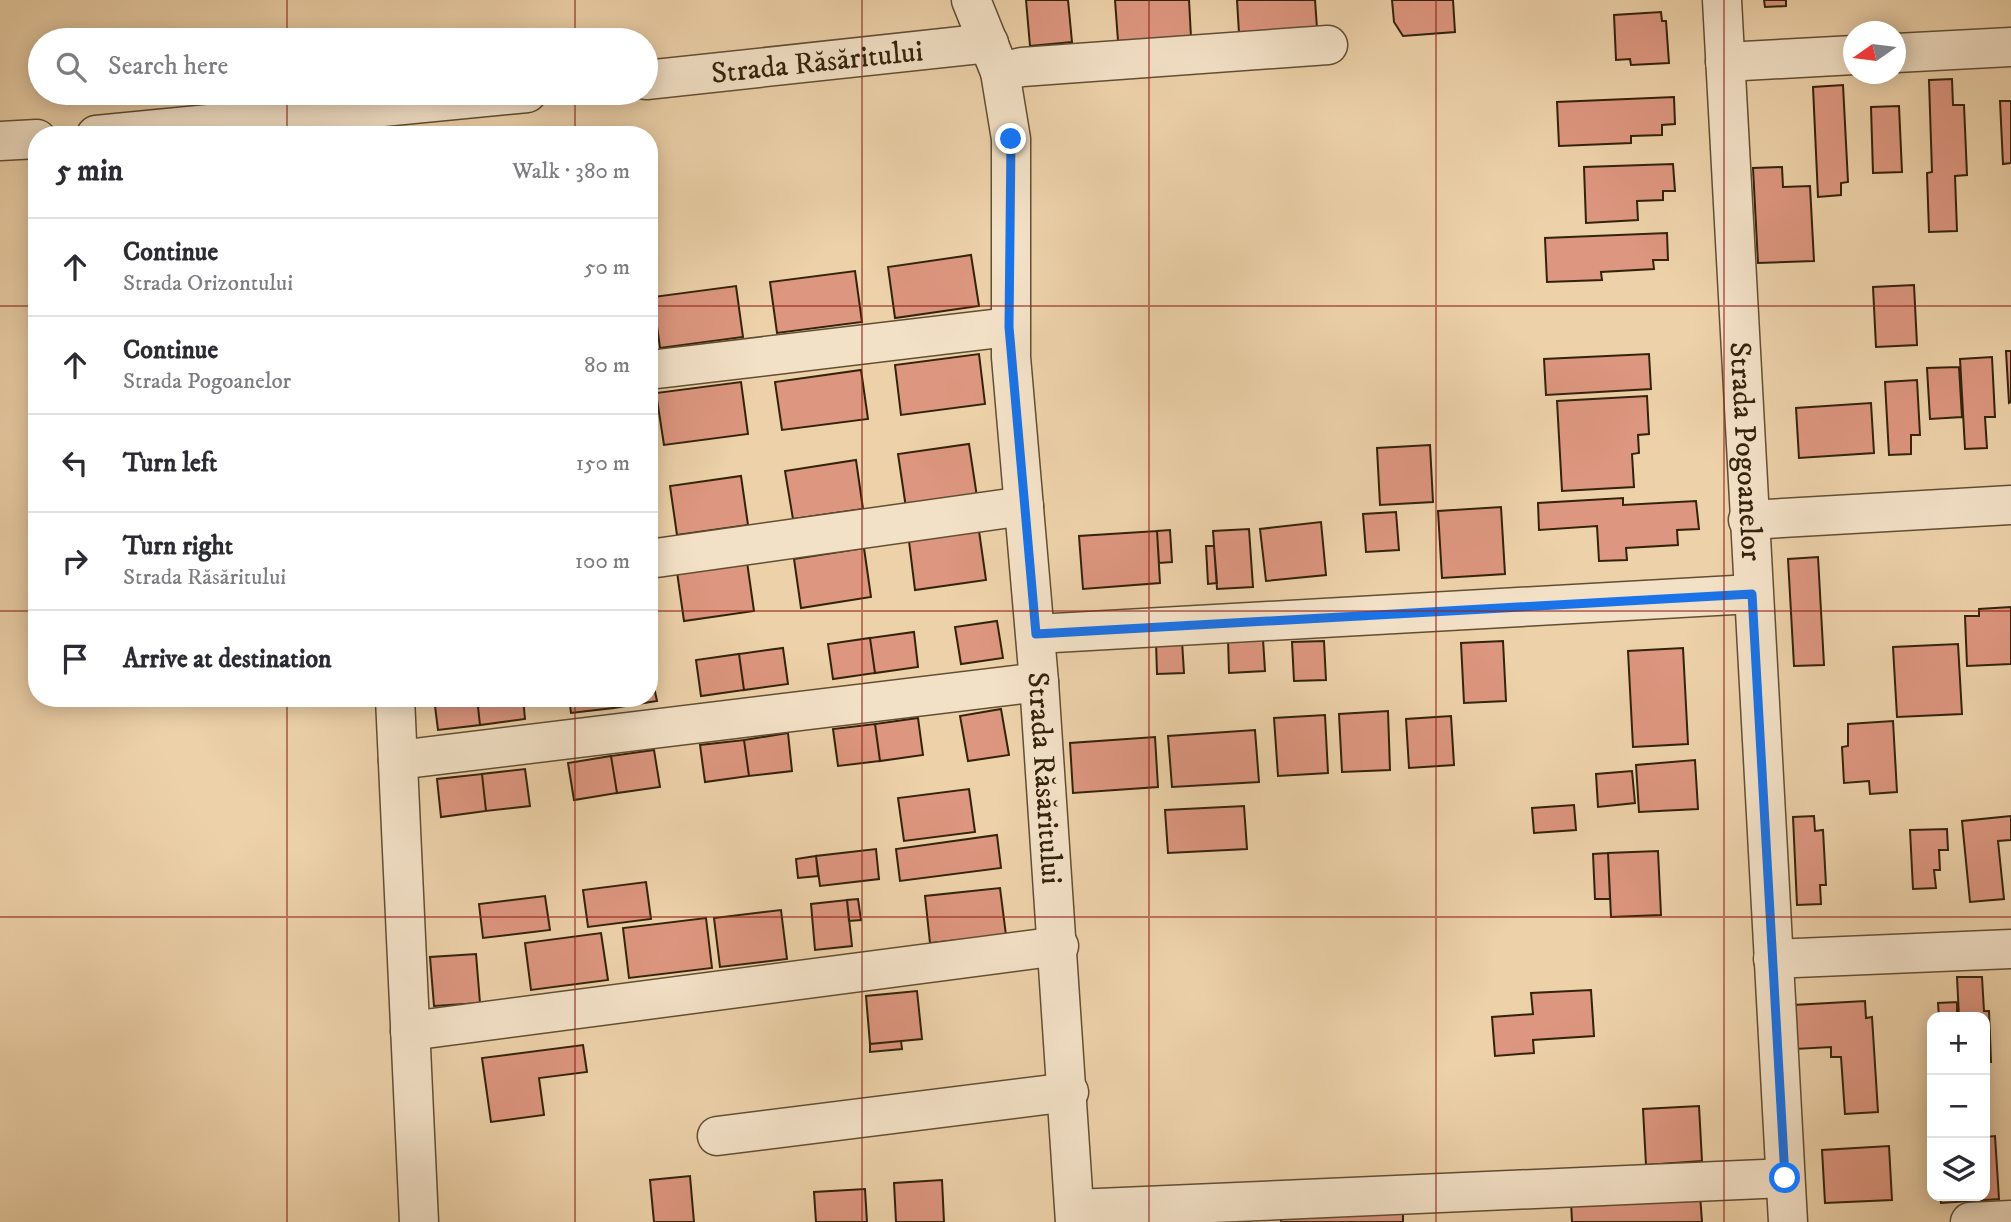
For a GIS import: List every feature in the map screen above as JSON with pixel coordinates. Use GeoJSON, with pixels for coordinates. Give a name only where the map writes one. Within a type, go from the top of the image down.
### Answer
{"type":"FeatureCollection","features":[{"type":"Feature","properties":{"kind":"street","name":"Strada Răsăritului"},"geometry":{"type":"LineString","coordinates":[[971,0],[994,58],[1007,106],[1012,170],[1009,327],[1036,634],[1069,1092],[1075,1216]]}},
{"type":"Feature","properties":{"kind":"street","name":"Strada Pogoanelor"},"geometry":{"type":"LineString","coordinates":[[1722,0],[1788,1222]]}},
{"type":"Feature","properties":{"kind":"street"},"geometry":{"type":"LineString","coordinates":[[994,58],[1022,67],[1328,45]]}},
{"type":"Feature","properties":{"kind":"street"},"geometry":{"type":"LineString","coordinates":[[1906,52],[2011,47]]}},
{"type":"Feature","properties":{"kind":"street"},"geometry":{"type":"LineString","coordinates":[[1725,62],[1843,56]]}},
{"type":"Feature","properties":{"kind":"street","name":"Strada Răsăritului"},"geometry":{"type":"LineString","coordinates":[[658,79],[994,58]]}},
{"type":"Feature","properties":{"kind":"street"},"geometry":{"type":"LineString","coordinates":[[290,126],[354,123],[458,105]]}},
{"type":"Feature","properties":{"kind":"street"},"geometry":{"type":"LineString","coordinates":[[0,141],[28,139]]}},
{"type":"Feature","properties":{"kind":"street"},"geometry":{"type":"LineString","coordinates":[[658,369],[1009,327]]}},
{"type":"Feature","properties":{"kind":"street"},"geometry":{"type":"LineString","coordinates":[[1748,520],[2011,505]]}},
{"type":"Feature","properties":{"kind":"street"},"geometry":{"type":"LineString","coordinates":[[658,558],[1024,506]]}},
{"type":"Feature","properties":{"kind":"street"},"geometry":{"type":"LineString","coordinates":[[1036,634],[1752,594]]}},
{"type":"Feature","properties":{"kind":"street"},"geometry":{"type":"LineString","coordinates":[[398,760],[1039,682]]}},
{"type":"Feature","properties":{"kind":"street"},"geometry":{"type":"LineString","coordinates":[[395,707],[419,1222]]}},
{"type":"Feature","properties":{"kind":"street"},"geometry":{"type":"LineString","coordinates":[[410,1031],[1059,946]]}},
{"type":"Feature","properties":{"kind":"street"},"geometry":{"type":"LineString","coordinates":[[1773,959],[2011,949]]}},
{"type":"Feature","properties":{"kind":"street"},"geometry":{"type":"LineString","coordinates":[[717,1136],[1069,1092]]}},
{"type":"Feature","properties":{"kind":"street"},"geometry":{"type":"LineString","coordinates":[[1075,1216],[1785,1178]]}},
{"type":"Feature","properties":{"kind":"street"},"geometry":{"type":"LineString","coordinates":[[1970,1222],[2011,1220]]}},
{"type":"Feature","properties":{"kind":"building"},"geometry":{"type":"Polygon","coordinates":[[[1026,0],[1068,0],[1072,42],[1030,46],[1026,0]]]}},
{"type":"Feature","properties":{"kind":"building"},"geometry":{"type":"Polygon","coordinates":[[[1115,0],[1189,0],[1191,37],[1118,41],[1115,0]]]}},
{"type":"Feature","properties":{"kind":"building"},"geometry":{"type":"Polygon","coordinates":[[[1237,0],[1315,0],[1317,28],[1239,33],[1237,0]]]}},
{"type":"Feature","properties":{"kind":"building"},"geometry":{"type":"Polygon","coordinates":[[[1392,0],[1453,0],[1455,32],[1403,36],[1394,22],[1392,0]]]}},
{"type":"Feature","properties":{"kind":"building"},"geometry":{"type":"Polygon","coordinates":[[[1764,0],[1786,0],[1786,6],[1765,7],[1764,0]]]}},
{"type":"Feature","properties":{"kind":"building"},"geometry":{"type":"Polygon","coordinates":[[[1661,12],[1662,21],[1666,21],[1669,63],[1631,65],[1630,59],[1616,60],[1614,15],[1661,12]]]}},
{"type":"Feature","properties":{"kind":"building"},"geometry":{"type":"Polygon","coordinates":[[[1952,79],[1953,105],[1964,105],[1967,175],[1955,176],[1957,231],[1929,232],[1927,173],[1932,172],[1929,80],[1952,79]]]}},
{"type":"Feature","properties":{"kind":"building"},"geometry":{"type":"Polygon","coordinates":[[[1843,85],[1848,182],[1841,183],[1841,195],[1818,197],[1813,87],[1843,85]]]}},
{"type":"Feature","properties":{"kind":"building"},"geometry":{"type":"Polygon","coordinates":[[[1674,97],[1675,124],[1662,125],[1662,135],[1631,136],[1631,143],[1559,146],[1557,102],[1674,97]]]}},
{"type":"Feature","properties":{"kind":"building"},"geometry":{"type":"Polygon","coordinates":[[[2000,101],[2011,101],[2011,163],[2003,164],[2000,101]]]}},
{"type":"Feature","properties":{"kind":"building"},"geometry":{"type":"Polygon","coordinates":[[[1899,106],[1902,172],[1873,173],[1871,107],[1899,106]]]}},
{"type":"Feature","properties":{"kind":"building"},"geometry":{"type":"Polygon","coordinates":[[[1673,164],[1675,191],[1663,191],[1663,200],[1637,201],[1638,220],[1586,223],[1584,167],[1673,164]]]}},
{"type":"Feature","properties":{"kind":"building"},"geometry":{"type":"Polygon","coordinates":[[[1782,167],[1783,187],[1810,186],[1814,261],[1758,263],[1753,168],[1782,167]]]}},
{"type":"Feature","properties":{"kind":"building"},"geometry":{"type":"Polygon","coordinates":[[[1667,233],[1668,260],[1653,260],[1654,269],[1601,272],[1602,280],[1547,282],[1545,238],[1667,233]]]}},
{"type":"Feature","properties":{"kind":"building"},"geometry":{"type":"Polygon","coordinates":[[[971,255],[979,306],[895,318],[888,267],[971,255]]]}},
{"type":"Feature","properties":{"kind":"building"},"geometry":{"type":"Polygon","coordinates":[[[855,271],[862,322],[777,333],[770,282],[855,271]]]}},
{"type":"Feature","properties":{"kind":"building"},"geometry":{"type":"Polygon","coordinates":[[[1914,285],[1917,345],[1876,347],[1873,287],[1914,285]]]}},
{"type":"Feature","properties":{"kind":"building"},"geometry":{"type":"Polygon","coordinates":[[[736,286],[743,337],[660,348],[658,296],[736,286]]]}},
{"type":"Feature","properties":{"kind":"building"},"geometry":{"type":"Polygon","coordinates":[[[2006,351],[2011,351],[2009,403],[2006,351]]]}},
{"type":"Feature","properties":{"kind":"building"},"geometry":{"type":"Polygon","coordinates":[[[979,354],[985,404],[901,415],[895,365],[979,354]]]}},
{"type":"Feature","properties":{"kind":"building"},"geometry":{"type":"Polygon","coordinates":[[[1649,354],[1651,389],[1546,395],[1544,359],[1649,354]]]}},
{"type":"Feature","properties":{"kind":"building"},"geometry":{"type":"Polygon","coordinates":[[[1992,357],[1995,417],[1985,417],[1987,448],[1965,449],[1960,359],[1992,357]]]}},
{"type":"Feature","properties":{"kind":"building"},"geometry":{"type":"Polygon","coordinates":[[[1959,367],[1962,417],[1930,419],[1927,368],[1959,367]]]}},
{"type":"Feature","properties":{"kind":"building"},"geometry":{"type":"Polygon","coordinates":[[[861,370],[868,419],[782,430],[775,382],[861,370]]]}},
{"type":"Feature","properties":{"kind":"building"},"geometry":{"type":"Polygon","coordinates":[[[1917,380],[1920,435],[1911,435],[1911,454],[1889,455],[1885,382],[1917,380]]]}},
{"type":"Feature","properties":{"kind":"building"},"geometry":{"type":"Polygon","coordinates":[[[741,382],[748,434],[664,445],[658,393],[741,382]]]}},
{"type":"Feature","properties":{"kind":"building"},"geometry":{"type":"Polygon","coordinates":[[[1647,396],[1649,434],[1638,435],[1639,453],[1632,454],[1634,487],[1562,491],[1557,401],[1647,396]]]}},
{"type":"Feature","properties":{"kind":"building"},"geometry":{"type":"Polygon","coordinates":[[[1871,403],[1874,453],[1799,458],[1796,408],[1871,403]]]}},
{"type":"Feature","properties":{"kind":"building"},"geometry":{"type":"Polygon","coordinates":[[[969,444],[977,497],[906,508],[898,454],[969,444]]]}},
{"type":"Feature","properties":{"kind":"building"},"geometry":{"type":"Polygon","coordinates":[[[1430,445],[1433,502],[1380,505],[1377,448],[1430,445]]]}},
{"type":"Feature","properties":{"kind":"building"},"geometry":{"type":"Polygon","coordinates":[[[856,460],[863,509],[793,519],[785,471],[856,460]]]}},
{"type":"Feature","properties":{"kind":"building"},"geometry":{"type":"Polygon","coordinates":[[[741,476],[748,525],[677,535],[670,486],[741,476]]]}},
{"type":"Feature","properties":{"kind":"building"},"geometry":{"type":"Polygon","coordinates":[[[1623,498],[1623,505],[1696,501],[1699,529],[1677,530],[1678,545],[1626,548],[1627,560],[1599,561],[1597,526],[1539,530],[1538,503],[1623,498]]]}},
{"type":"Feature","properties":{"kind":"building"},"geometry":{"type":"Polygon","coordinates":[[[1501,507],[1505,574],[1442,578],[1438,511],[1501,507]]]}},
{"type":"Feature","properties":{"kind":"building"},"geometry":{"type":"Polygon","coordinates":[[[1396,512],[1399,550],[1366,552],[1363,514],[1396,512]]]}},
{"type":"Feature","properties":{"kind":"building"},"geometry":{"type":"Polygon","coordinates":[[[1321,522],[1326,575],[1266,581],[1260,529],[1321,522]]]}},
{"type":"Feature","properties":{"kind":"building"},"geometry":{"type":"Polygon","coordinates":[[[1249,529],[1253,587],[1217,589],[1213,531],[1249,529]]]}},
{"type":"Feature","properties":{"kind":"building"},"geometry":{"type":"Polygon","coordinates":[[[1170,530],[1172,562],[1159,563],[1157,531],[1170,530]]]}},
{"type":"Feature","properties":{"kind":"building"},"geometry":{"type":"Polygon","coordinates":[[[979,531],[986,580],[915,590],[909,541],[979,531]]]}},
{"type":"Feature","properties":{"kind":"building"},"geometry":{"type":"Polygon","coordinates":[[[1157,531],[1160,583],[1083,589],[1079,536],[1157,531]]]}},
{"type":"Feature","properties":{"kind":"building"},"geometry":{"type":"Polygon","coordinates":[[[1206,546],[1214,546],[1217,583],[1208,584],[1206,546]]]}},
{"type":"Feature","properties":{"kind":"building"},"geometry":{"type":"Polygon","coordinates":[[[864,548],[871,597],[801,608],[794,559],[864,548]]]}},
{"type":"Feature","properties":{"kind":"building"},"geometry":{"type":"Polygon","coordinates":[[[1818,557],[1824,665],[1794,666],[1788,559],[1818,557]]]}},
{"type":"Feature","properties":{"kind":"building"},"geometry":{"type":"Polygon","coordinates":[[[747,562],[754,611],[684,621],[677,572],[747,562]]]}},
{"type":"Feature","properties":{"kind":"building"},"geometry":{"type":"Polygon","coordinates":[[[2011,607],[2011,664],[1967,666],[1965,616],[1979,616],[1979,609],[2011,607]]]}},
{"type":"Feature","properties":{"kind":"building"},"geometry":{"type":"Polygon","coordinates":[[[997,621],[1003,658],[961,664],[955,627],[997,621]]]}},
{"type":"Feature","properties":{"kind":"building"},"geometry":{"type":"Polygon","coordinates":[[[914,632],[918,667],[875,673],[870,638],[914,632]]]}},
{"type":"Feature","properties":{"kind":"building"},"geometry":{"type":"Polygon","coordinates":[[[870,638],[875,673],[833,679],[828,644],[870,638]]]}},
{"type":"Feature","properties":{"kind":"building"},"geometry":{"type":"Polygon","coordinates":[[[1263,639],[1265,671],[1229,673],[1228,640],[1263,639]]]}},
{"type":"Feature","properties":{"kind":"building"},"geometry":{"type":"Polygon","coordinates":[[[1182,641],[1184,673],[1157,674],[1156,642],[1182,641]]]}},
{"type":"Feature","properties":{"kind":"building"},"geometry":{"type":"Polygon","coordinates":[[[1324,641],[1326,680],[1294,681],[1292,642],[1324,641]]]}},
{"type":"Feature","properties":{"kind":"building"},"geometry":{"type":"Polygon","coordinates":[[[1503,641],[1506,701],[1464,703],[1461,643],[1503,641]]]}},
{"type":"Feature","properties":{"kind":"building"},"geometry":{"type":"Polygon","coordinates":[[[1958,644],[1962,714],[1897,717],[1893,647],[1958,644]]]}},
{"type":"Feature","properties":{"kind":"building"},"geometry":{"type":"Polygon","coordinates":[[[783,648],[788,684],[744,690],[739,654],[783,648]]]}},
{"type":"Feature","properties":{"kind":"building"},"geometry":{"type":"Polygon","coordinates":[[[1683,648],[1688,744],[1633,747],[1628,651],[1683,648]]]}},
{"type":"Feature","properties":{"kind":"building"},"geometry":{"type":"Polygon","coordinates":[[[739,654],[744,690],[701,696],[696,660],[739,654]]]}},
{"type":"Feature","properties":{"kind":"building"},"geometry":{"type":"Polygon","coordinates":[[[435,707],[478,707],[480,725],[438,730],[435,707]]]}},
{"type":"Feature","properties":{"kind":"building"},"geometry":{"type":"Polygon","coordinates":[[[478,707],[524,707],[525,719],[480,725],[478,707]]]}},
{"type":"Feature","properties":{"kind":"building"},"geometry":{"type":"Polygon","coordinates":[[[570,707],[613,707],[613,708],[571,713],[570,707]]]}},
{"type":"Feature","properties":{"kind":"building"},"geometry":{"type":"Polygon","coordinates":[[[1001,709],[1009,755],[968,761],[960,716],[1001,709]]]}},
{"type":"Feature","properties":{"kind":"building"},"geometry":{"type":"Polygon","coordinates":[[[1388,711],[1390,770],[1342,772],[1339,714],[1388,711]]]}},
{"type":"Feature","properties":{"kind":"building"},"geometry":{"type":"Polygon","coordinates":[[[1325,715],[1328,773],[1278,776],[1274,718],[1325,715]]]}},
{"type":"Feature","properties":{"kind":"building"},"geometry":{"type":"Polygon","coordinates":[[[1451,716],[1454,765],[1409,768],[1406,719],[1451,716]]]}},
{"type":"Feature","properties":{"kind":"building"},"geometry":{"type":"Polygon","coordinates":[[[918,718],[923,755],[880,761],[875,724],[918,718]]]}},
{"type":"Feature","properties":{"kind":"building"},"geometry":{"type":"Polygon","coordinates":[[[1893,721],[1897,792],[1870,794],[1869,781],[1844,783],[1842,747],[1848,746],[1848,724],[1893,721]]]}},
{"type":"Feature","properties":{"kind":"building"},"geometry":{"type":"Polygon","coordinates":[[[875,724],[880,761],[838,766],[833,729],[875,724]]]}},
{"type":"Feature","properties":{"kind":"building"},"geometry":{"type":"Polygon","coordinates":[[[1255,730],[1259,782],[1172,787],[1168,736],[1255,730]]]}},
{"type":"Feature","properties":{"kind":"building"},"geometry":{"type":"Polygon","coordinates":[[[788,733],[792,771],[749,776],[744,740],[788,733]]]}},
{"type":"Feature","properties":{"kind":"building"},"geometry":{"type":"Polygon","coordinates":[[[1155,737],[1158,787],[1073,793],[1070,743],[1155,737]]]}},
{"type":"Feature","properties":{"kind":"building"},"geometry":{"type":"Polygon","coordinates":[[[744,740],[749,776],[705,782],[700,745],[744,740]]]}},
{"type":"Feature","properties":{"kind":"building"},"geometry":{"type":"Polygon","coordinates":[[[654,750],[660,787],[617,793],[611,756],[654,750]]]}},
{"type":"Feature","properties":{"kind":"building"},"geometry":{"type":"Polygon","coordinates":[[[611,756],[617,793],[574,800],[568,763],[611,756]]]}},
{"type":"Feature","properties":{"kind":"building"},"geometry":{"type":"Polygon","coordinates":[[[1695,760],[1698,809],[1639,812],[1636,765],[1695,760]]]}},
{"type":"Feature","properties":{"kind":"building"},"geometry":{"type":"Polygon","coordinates":[[[525,769],[530,806],[486,811],[482,774],[525,769]]]}},
{"type":"Feature","properties":{"kind":"building"},"geometry":{"type":"Polygon","coordinates":[[[1632,771],[1635,803],[1598,807],[1596,774],[1632,771]]]}},
{"type":"Feature","properties":{"kind":"building"},"geometry":{"type":"Polygon","coordinates":[[[482,774],[486,811],[441,817],[437,779],[482,774]]]}},
{"type":"Feature","properties":{"kind":"building"},"geometry":{"type":"Polygon","coordinates":[[[969,789],[975,832],[904,841],[898,798],[969,789]]]}},
{"type":"Feature","properties":{"kind":"building"},"geometry":{"type":"Polygon","coordinates":[[[1574,805],[1576,830],[1534,833],[1532,808],[1574,805]]]}},
{"type":"Feature","properties":{"kind":"building"},"geometry":{"type":"Polygon","coordinates":[[[1244,806],[1247,849],[1168,853],[1165,810],[1244,806]]]}},
{"type":"Feature","properties":{"kind":"building"},"geometry":{"type":"Polygon","coordinates":[[[1814,816],[1815,831],[1823,830],[1826,885],[1820,885],[1821,904],[1797,905],[1793,817],[1814,816]]]}},
{"type":"Feature","properties":{"kind":"building"},"geometry":{"type":"Polygon","coordinates":[[[2011,816],[2011,840],[1998,841],[2004,899],[1970,902],[1962,821],[2011,816]]]}},
{"type":"Feature","properties":{"kind":"building"},"geometry":{"type":"Polygon","coordinates":[[[1947,829],[1948,850],[1939,850],[1940,870],[1934,870],[1936,888],[1913,889],[1910,830],[1947,829]]]}},
{"type":"Feature","properties":{"kind":"building"},"geometry":{"type":"Polygon","coordinates":[[[997,835],[1001,868],[900,881],[896,849],[997,835]]]}},
{"type":"Feature","properties":{"kind":"building"},"geometry":{"type":"Polygon","coordinates":[[[876,849],[879,879],[820,886],[816,856],[876,849]]]}},
{"type":"Feature","properties":{"kind":"building"},"geometry":{"type":"Polygon","coordinates":[[[1658,851],[1661,915],[1611,917],[1608,853],[1658,851]]]}},
{"type":"Feature","properties":{"kind":"building"},"geometry":{"type":"Polygon","coordinates":[[[1608,853],[1610,899],[1595,899],[1593,854],[1608,853]]]}},
{"type":"Feature","properties":{"kind":"building"},"geometry":{"type":"Polygon","coordinates":[[[816,856],[818,876],[798,878],[796,859],[816,856]]]}},
{"type":"Feature","properties":{"kind":"building"},"geometry":{"type":"Polygon","coordinates":[[[646,882],[651,919],[588,927],[583,890],[646,882]]]}},
{"type":"Feature","properties":{"kind":"building"},"geometry":{"type":"Polygon","coordinates":[[[1000,888],[1006,935],[930,943],[925,896],[1000,888]]]}},
{"type":"Feature","properties":{"kind":"building"},"geometry":{"type":"Polygon","coordinates":[[[545,896],[550,930],[483,938],[479,904],[545,896]]]}},
{"type":"Feature","properties":{"kind":"building"},"geometry":{"type":"Polygon","coordinates":[[[858,899],[861,920],[849,921],[847,900],[858,899]]]}},
{"type":"Feature","properties":{"kind":"building"},"geometry":{"type":"Polygon","coordinates":[[[847,900],[852,946],[815,950],[811,904],[847,900]]]}},
{"type":"Feature","properties":{"kind":"building"},"geometry":{"type":"Polygon","coordinates":[[[781,910],[787,959],[720,967],[714,918],[781,910]]]}},
{"type":"Feature","properties":{"kind":"building"},"geometry":{"type":"Polygon","coordinates":[[[706,918],[712,968],[629,978],[623,928],[706,918]]]}},
{"type":"Feature","properties":{"kind":"building"},"geometry":{"type":"Polygon","coordinates":[[[601,933],[608,980],[531,990],[525,943],[601,933]]]}},
{"type":"Feature","properties":{"kind":"building"},"geometry":{"type":"Polygon","coordinates":[[[476,954],[480,1003],[434,1006],[430,957],[476,954]]]}},
{"type":"Feature","properties":{"kind":"building"},"geometry":{"type":"Polygon","coordinates":[[[1957,977],[1982,977],[1984,1011],[1989,1012],[1959,1012],[1957,977]]]}},
{"type":"Feature","properties":{"kind":"building"},"geometry":{"type":"Polygon","coordinates":[[[1591,990],[1594,1036],[1533,1040],[1534,1053],[1495,1056],[1492,1017],[1533,1014],[1531,993],[1591,990]]]}},
{"type":"Feature","properties":{"kind":"building"},"geometry":{"type":"Polygon","coordinates":[[[917,991],[922,1039],[870,1044],[866,996],[917,991]]]}},
{"type":"Feature","properties":{"kind":"building"},"geometry":{"type":"Polygon","coordinates":[[[1865,1001],[1866,1018],[1872,1017],[1878,1112],[1845,1114],[1841,1057],[1831,1057],[1831,1047],[1795,1049],[1793,1005],[1865,1001]]]}},
{"type":"Feature","properties":{"kind":"building"},"geometry":{"type":"Polygon","coordinates":[[[1957,1002],[1957,1012],[1939,1012],[1938,1003],[1957,1002]]]}},
{"type":"Feature","properties":{"kind":"building"},"geometry":{"type":"Polygon","coordinates":[[[901,1041],[902,1049],[870,1052],[870,1044],[901,1041]]]}},
{"type":"Feature","properties":{"kind":"building"},"geometry":{"type":"Polygon","coordinates":[[[583,1045],[587,1072],[539,1078],[544,1115],[491,1122],[482,1058],[583,1045]]]}},
{"type":"Feature","properties":{"kind":"building"},"geometry":{"type":"Polygon","coordinates":[[[1699,1106],[1702,1161],[1646,1165],[1643,1109],[1699,1106]]]}},
{"type":"Feature","properties":{"kind":"building"},"geometry":{"type":"Polygon","coordinates":[[[1990,1136],[1995,1136],[1999,1199],[1990,1200],[1990,1136]]]}},
{"type":"Feature","properties":{"kind":"building"},"geometry":{"type":"Polygon","coordinates":[[[1889,1146],[1892,1200],[1825,1203],[1822,1150],[1889,1146]]]}},
{"type":"Feature","properties":{"kind":"building"},"geometry":{"type":"Polygon","coordinates":[[[690,1176],[694,1222],[654,1222],[650,1180],[690,1176]]]}},
{"type":"Feature","properties":{"kind":"building"},"geometry":{"type":"Polygon","coordinates":[[[942,1180],[944,1222],[896,1222],[894,1183],[942,1180]]]}},
{"type":"Feature","properties":{"kind":"building"},"geometry":{"type":"Polygon","coordinates":[[[865,1189],[867,1222],[816,1222],[814,1192],[865,1189]]]}},
{"type":"Feature","properties":{"kind":"building"},"geometry":{"type":"Polygon","coordinates":[[[1700,1194],[1702,1222],[1572,1222],[1571,1202],[1700,1194]]]}},
{"type":"Feature","properties":{"kind":"building"},"geometry":{"type":"Polygon","coordinates":[[[1403,1212],[1403,1222],[1281,1222],[1281,1219],[1403,1212]]]}},
{"type":"Feature","properties":{"kind":"route"},"geometry":{"type":"LineString","coordinates":[[1011,139],[1009,327],[1036,634],[1752,594],[1785,1178]]}}]}
